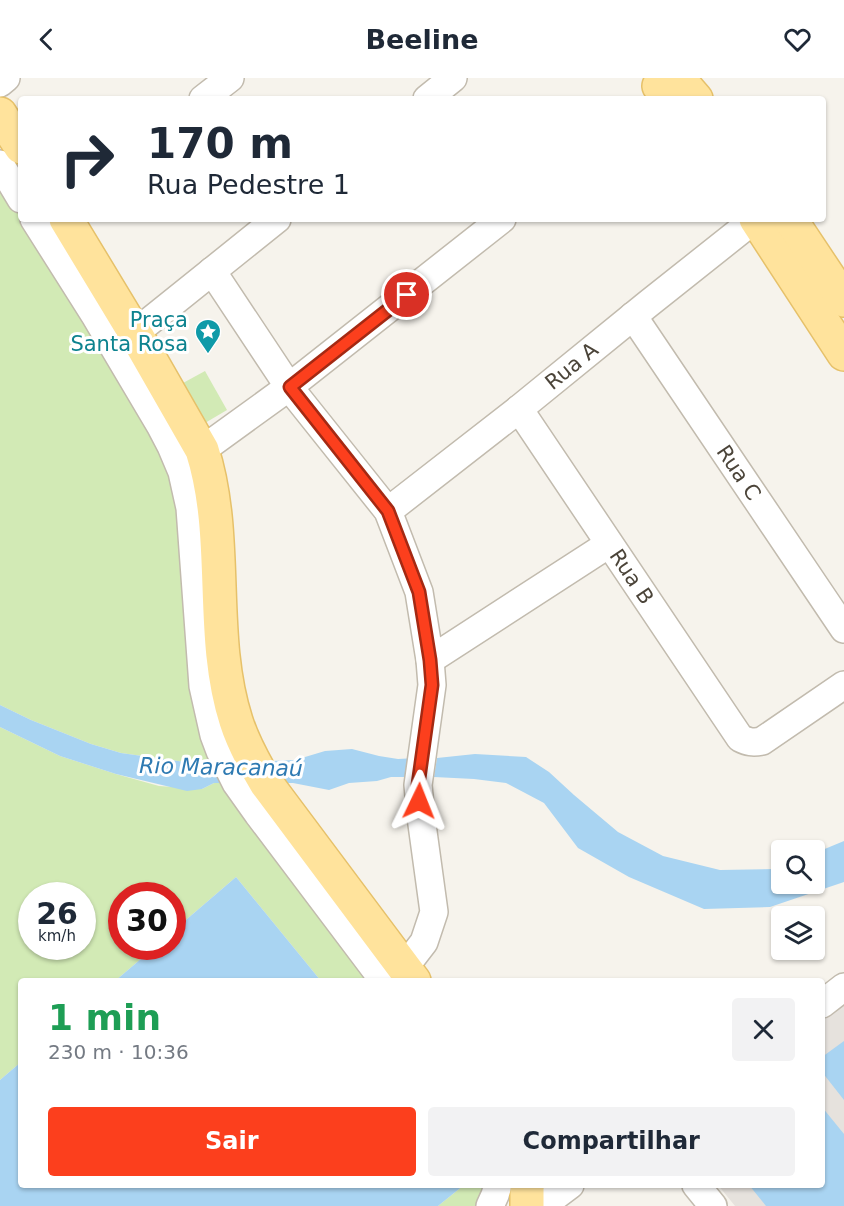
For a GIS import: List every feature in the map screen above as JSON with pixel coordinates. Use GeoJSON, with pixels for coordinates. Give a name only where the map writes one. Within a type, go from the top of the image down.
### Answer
{"type":"FeatureCollection","features":[{"type":"Feature","properties":{"kind":"main road"},"geometry":{"type":"LineString","coordinates":[[656,90],[683,84],[693,96]]}},
{"type":"Feature","properties":{"kind":"main road"},"geometry":{"type":"LineString","coordinates":[[0,114],[18,142]]}},
{"type":"Feature","properties":{"kind":"main road"},"geometry":{"type":"LineString","coordinates":[[68,222],[202,450],[208,468],[216,511],[222,638],[228,685],[245,772],[401,977]]}},
{"type":"Feature","properties":{"kind":"main road"},"geometry":{"type":"LineString","coordinates":[[757,222],[844,354]]}},
{"type":"Feature","properties":{"kind":"main road"},"geometry":{"type":"LineString","coordinates":[[792,222],[844,300]]}},
{"type":"Feature","properties":{"kind":"main road"},"geometry":{"type":"LineString","coordinates":[[527,1188],[527,1206]]}},
{"type":"Feature","properties":{"kind":"street"},"geometry":{"type":"LineString","coordinates":[[0,83],[6,78]]}},
{"type":"Feature","properties":{"kind":"street"},"geometry":{"type":"LineString","coordinates":[[207,96],[230,78]]}},
{"type":"Feature","properties":{"kind":"street"},"geometry":{"type":"LineString","coordinates":[[431,96],[453,78]]}},
{"type":"Feature","properties":{"kind":"street"},"geometry":{"type":"LineString","coordinates":[[0,164],[18,194]]}},
{"type":"Feature","properties":{"kind":"street"},"geometry":{"type":"LineString","coordinates":[[35,222],[96,317],[160,425],[182,472],[190,508],[202,686],[214,735],[245,772]]}},
{"type":"Feature","properties":{"kind":"street"},"geometry":{"type":"LineString","coordinates":[[135,333],[273,222]]}},
{"type":"Feature","properties":{"kind":"street"},"geometry":{"type":"LineString","coordinates":[[202,450],[290,387],[498,222]]}},
{"type":"Feature","properties":{"kind":"street","name":"Rua A"},"geometry":{"type":"LineString","coordinates":[[388,511],[751,222]]}},
{"type":"Feature","properties":{"kind":"street"},"geometry":{"type":"LineString","coordinates":[[212,272],[290,387],[388,511],[419,592],[432,685],[418,785],[420,817],[434,912],[424,942],[401,977]]}},
{"type":"Feature","properties":{"kind":"street","name":"Rua C"},"geometry":{"type":"LineString","coordinates":[[633,316],[844,629]]}},
{"type":"Feature","properties":{"kind":"street","name":"Rua B"},"geometry":{"type":"LineString","coordinates":[[519,409],[740,738],[747,742],[762,741],[844,685]]}},
{"type":"Feature","properties":{"kind":"street"},"geometry":{"type":"LineString","coordinates":[[430,660],[609,544]]}},
{"type":"Feature","properties":{"kind":"street"},"geometry":{"type":"LineString","coordinates":[[825,1002],[844,987]]}},
{"type":"Feature","properties":{"kind":"street"},"geometry":{"type":"LineString","coordinates":[[490,1206],[497,1188]]}},
{"type":"Feature","properties":{"kind":"street"},"geometry":{"type":"LineString","coordinates":[[542,1206],[566,1188]]}},
{"type":"Feature","properties":{"kind":"street"},"geometry":{"type":"LineString","coordinates":[[698,1188],[713,1206]]}},
{"type":"Feature","properties":{"kind":"shaded area"},"geometry":{"type":"Polygon","coordinates":[[[844,995],[844,1206],[735,1206],[720,1188],[825,1188],[825,1010],[844,995]]]}},
{"type":"Feature","properties":{"kind":"green space"},"geometry":{"type":"Polygon","coordinates":[[[0,164],[18,194],[18,222],[23,222],[171,446],[225,763],[185,762],[121,753],[91,744],[0,705],[0,164]]]}},
{"type":"Feature","properties":{"kind":"green space"},"geometry":{"type":"Polygon","coordinates":[[[205,371],[227,410],[205,423],[183,383],[205,371]]]}},
{"type":"Feature","properties":{"kind":"green space"},"geometry":{"type":"Polygon","coordinates":[[[0,727],[60,756],[159,786],[202,789],[214,783],[236,783],[382,978],[319,978],[236,877],[186,920],[186,882],[108,882],[108,960],[140,960],[119,978],[18,978],[18,1065],[0,1080],[0,727]]]}},
{"type":"Feature","properties":{"kind":"green space"},"geometry":{"type":"Polygon","coordinates":[[[460,1188],[497,1188],[490,1206],[438,1206],[460,1188]]]}},
{"type":"Feature","properties":{"kind":"water","name":"Rio Maracanaú"},"geometry":{"type":"Polygon","coordinates":[[[0,705],[91,744],[121,753],[185,762],[225,763],[295,760],[325,751],[352,749],[398,759],[416,758],[414,777],[391,777],[377,781],[349,783],[329,790],[293,783],[214,783],[202,789],[187,791],[116,774],[60,756],[0,727],[0,705]]]}},
{"type":"Feature","properties":{"kind":"water"},"geometry":{"type":"Polygon","coordinates":[[[475,754],[526,757],[549,772],[618,832],[663,856],[720,870],[771,869],[771,894],[808,894],[770,907],[704,909],[629,877],[578,848],[544,803],[506,783],[434,777],[437,758],[475,754]]]}},
{"type":"Feature","properties":{"kind":"water"},"geometry":{"type":"Polygon","coordinates":[[[844,841],[844,882],[825,888],[825,849],[844,841]]]}},
{"type":"Feature","properties":{"kind":"water"},"geometry":{"type":"Polygon","coordinates":[[[236,877],[319,978],[119,978],[140,960],[186,960],[186,920],[236,877]]]}},
{"type":"Feature","properties":{"kind":"water"},"geometry":{"type":"Polygon","coordinates":[[[844,1041],[844,1100],[825,1076],[825,1055],[844,1041]]]}},
{"type":"Feature","properties":{"kind":"water"},"geometry":{"type":"Polygon","coordinates":[[[18,1065],[18,1188],[460,1188],[438,1206],[0,1206],[0,1080],[18,1065]]]}},
{"type":"Feature","properties":{"kind":"water"},"geometry":{"type":"Polygon","coordinates":[[[825,1111],[844,1134],[844,1206],[766,1206],[751,1188],[825,1188],[825,1111]]]}},
{"type":"Feature","properties":{"kind":"place","name":"Praça Santa Rosa"},"geometry":{"type":"Point","coordinates":[208,355]}},
{"type":"Feature","properties":{"kind":"route"},"geometry":{"type":"LineString","coordinates":[[407,295],[290,387],[388,511],[419,592],[432,685],[418,785],[419,801]]}}]}
